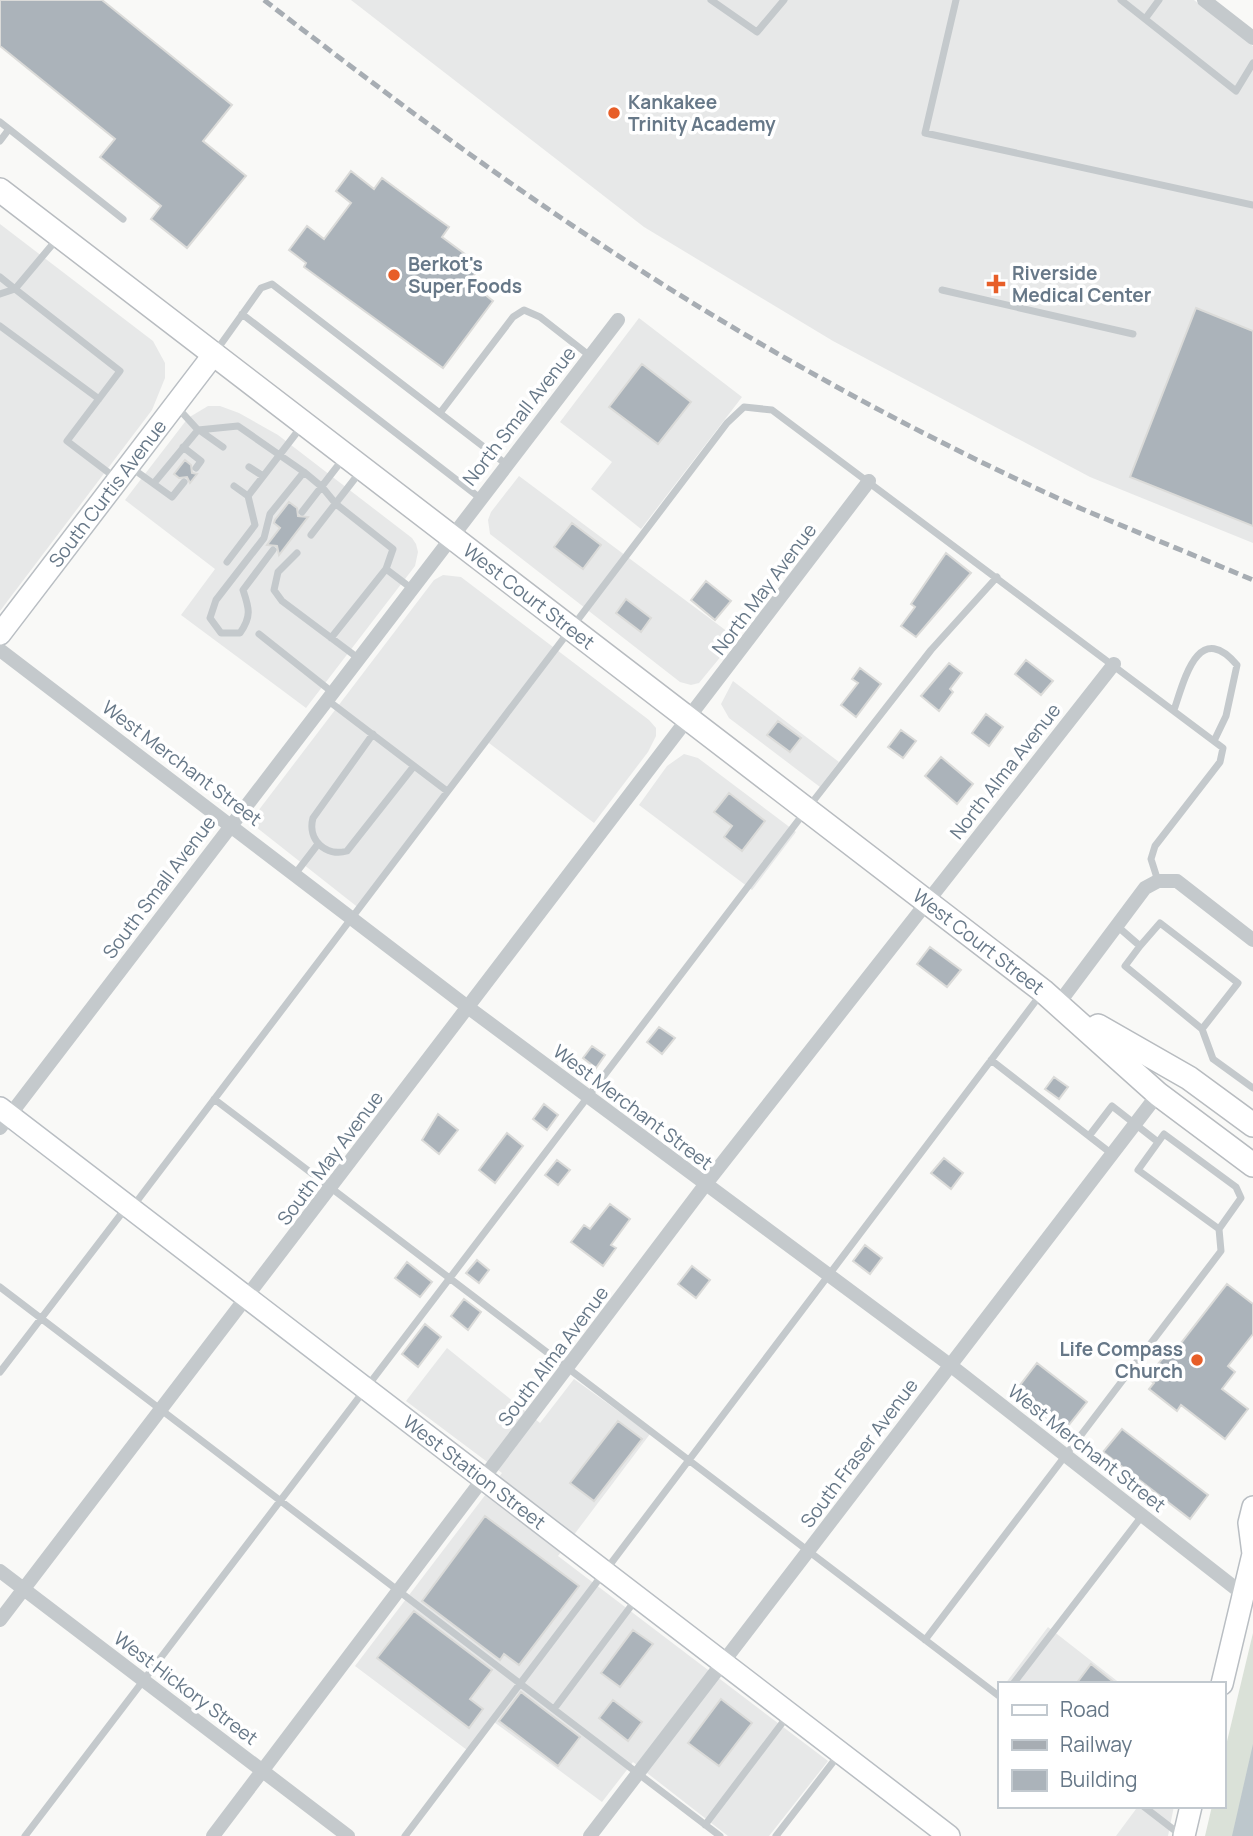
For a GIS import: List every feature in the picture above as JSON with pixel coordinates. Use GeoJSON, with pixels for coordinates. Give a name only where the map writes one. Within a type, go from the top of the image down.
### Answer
{"type":"FeatureCollection","features":[{"type":"Feature","properties":{"kind":"main road","name":"West Court Street"},"geometry":{"type":"LineString","coordinates":[[0,190],[1051,997],[1158,1094],[1253,1165]]}},
{"type":"Feature","properties":{"kind":"main road","name":"South Curtis Avenue"},"geometry":{"type":"LineString","coordinates":[[0,634],[214,354]]}},
{"type":"Feature","properties":{"kind":"main road","name":"West Court Street"},"geometry":{"type":"LineString","coordinates":[[1051,997],[1189,1078],[1253,1125]]}},
{"type":"Feature","properties":{"kind":"main road","name":"West Station Street"},"geometry":{"type":"LineString","coordinates":[[3,1117],[129,1207],[949,1836]]}},
{"type":"Feature","properties":{"kind":"main road"},"geometry":{"type":"LineString","coordinates":[[1222,1682],[1253,1554],[1249,1523],[1253,1507]]}},
{"type":"Feature","properties":{"kind":"main road"},"geometry":{"type":"LineString","coordinates":[[1183,1836],[1190,1808]]}},
{"type":"Feature","properties":{"kind":"street"},"geometry":{"type":"LineString","coordinates":[[1204,0],[1253,38]]}},
{"type":"Feature","properties":{"kind":"street","name":"North Small Avenue"},"geometry":{"type":"LineString","coordinates":[[451,536],[618,320]]}},
{"type":"Feature","properties":{"kind":"street","name":"North May Avenue"},"geometry":{"type":"LineString","coordinates":[[690,720],[869,481]]}},
{"type":"Feature","properties":{"kind":"street","name":"South Small Avenue"},"geometry":{"type":"LineString","coordinates":[[3,1117],[451,536]]}},
{"type":"Feature","properties":{"kind":"street","name":"West Merchant Street"},"geometry":{"type":"LineString","coordinates":[[0,650],[469,1008],[950,1365],[1244,1595]]}},
{"type":"Feature","properties":{"kind":"street","name":"North Alma Avenue"},"geometry":{"type":"LineString","coordinates":[[926,901],[1114,664]]}},
{"type":"Feature","properties":{"kind":"street","name":"South May Avenue"},"geometry":{"type":"LineString","coordinates":[[0,1620],[690,720]]}},
{"type":"Feature","properties":{"kind":"street"},"geometry":{"type":"LineString","coordinates":[[1051,997],[1117,926],[1145,888],[1158,881],[1178,881],[1253,940]]}},
{"type":"Feature","properties":{"kind":"street","name":"South Alma Avenue"},"geometry":{"type":"LineString","coordinates":[[213,1836],[705,1185],[926,901]]}},
{"type":"Feature","properties":{"kind":"street","name":"South Fraser Avenue"},"geometry":{"type":"LineString","coordinates":[[590,1836],[1158,1094]]}},
{"type":"Feature","properties":{"kind":"street","name":"West Hickory Street"},"geometry":{"type":"LineString","coordinates":[[0,1571],[348,1836]]}},
{"type":"Feature","properties":{"kind":"lane"},"geometry":{"type":"LineString","coordinates":[[711,0],[757,32],[784,0]]}},
{"type":"Feature","properties":{"kind":"lane"},"geometry":{"type":"LineString","coordinates":[[956,0],[925,133],[1253,205]]}},
{"type":"Feature","properties":{"kind":"lane"},"geometry":{"type":"LineString","coordinates":[[1121,0],[1236,91],[1253,63]]}},
{"type":"Feature","properties":{"kind":"lane"},"geometry":{"type":"LineString","coordinates":[[1145,19],[1159,0]]}},
{"type":"Feature","properties":{"kind":"lane"},"geometry":{"type":"LineString","coordinates":[[0,122],[123,219]]}},
{"type":"Feature","properties":{"kind":"lane"},"geometry":{"type":"LineString","coordinates":[[0,141],[9,129]]}},
{"type":"Feature","properties":{"kind":"lane"},"geometry":{"type":"LineString","coordinates":[[0,294],[16,289],[60,236]]}},
{"type":"Feature","properties":{"kind":"lane"},"geometry":{"type":"LineString","coordinates":[[0,277],[120,371],[66,441],[123,473],[153,483],[173,496],[184,482]]}},
{"type":"Feature","properties":{"kind":"lane"},"geometry":{"type":"LineString","coordinates":[[214,354],[261,288],[272,284],[506,464]]}},
{"type":"Feature","properties":{"kind":"lane"},"geometry":{"type":"LineString","coordinates":[[942,290],[1133,334]]}},
{"type":"Feature","properties":{"kind":"lane"},"geometry":{"type":"LineString","coordinates":[[440,412],[513,317],[524,310],[540,317],[590,356]]}},
{"type":"Feature","properties":{"kind":"lane"},"geometry":{"type":"LineString","coordinates":[[242,314],[480,498]]}},
{"type":"Feature","properties":{"kind":"lane"},"geometry":{"type":"LineString","coordinates":[[0,326],[99,399]]}},
{"type":"Feature","properties":{"kind":"lane"},"geometry":{"type":"LineString","coordinates":[[175,405],[198,430],[223,447]]}},
{"type":"Feature","properties":{"kind":"lane"},"geometry":{"type":"LineString","coordinates":[[0,1372],[214,1099],[727,423],[744,407],[772,410],[1223,748],[1224,756],[1155,846],[1151,859],[1158,881]]}},
{"type":"Feature","properties":{"kind":"lane"},"geometry":{"type":"LineString","coordinates":[[247,496],[304,423]]}},
{"type":"Feature","properties":{"kind":"lane"},"geometry":{"type":"LineString","coordinates":[[153,483],[198,430],[238,426],[322,486],[336,504],[393,549],[386,569],[331,638]]}},
{"type":"Feature","properties":{"kind":"lane"},"geometry":{"type":"LineString","coordinates":[[183,447],[205,464],[196,468]]}},
{"type":"Feature","properties":{"kind":"lane"},"geometry":{"type":"LineString","coordinates":[[302,512],[322,486],[354,462]]}},
{"type":"Feature","properties":{"kind":"lane"},"geometry":{"type":"LineString","coordinates":[[311,535],[336,504],[354,462]]}},
{"type":"Feature","properties":{"kind":"lane"},"geometry":{"type":"LineString","coordinates":[[249,467],[263,476]]}},
{"type":"Feature","properties":{"kind":"lane"},"geometry":{"type":"LineString","coordinates":[[273,550],[243,590],[250,608],[248,621],[240,633],[221,633],[210,618],[216,600],[264,538],[270,514],[304,472]]}},
{"type":"Feature","properties":{"kind":"lane"},"geometry":{"type":"LineString","coordinates":[[228,562],[255,525],[247,496],[234,486]]}},
{"type":"Feature","properties":{"kind":"lane"},"geometry":{"type":"LineString","coordinates":[[297,553],[278,572],[274,590],[282,601],[358,658]]}},
{"type":"Feature","properties":{"kind":"lane"},"geometry":{"type":"LineString","coordinates":[[386,569],[411,588]]}},
{"type":"Feature","properties":{"kind":"lane"},"geometry":{"type":"LineString","coordinates":[[25,1836],[807,810],[931,650],[997,577]]}},
{"type":"Feature","properties":{"kind":"lane"},"geometry":{"type":"LineString","coordinates":[[259,635],[373,734],[447,791]]}},
{"type":"Feature","properties":{"kind":"lane"},"geometry":{"type":"LineString","coordinates":[[1174,710],[1189,666],[1198,652],[1211,648],[1227,654],[1237,665],[1226,716],[1214,741]]}},
{"type":"Feature","properties":{"kind":"lane"},"geometry":{"type":"LineString","coordinates":[[373,734],[313,818],[312,835],[318,844],[338,853],[347,851],[364,833],[414,766]]}},
{"type":"Feature","properties":{"kind":"lane"},"geometry":{"type":"LineString","coordinates":[[295,874],[318,844]]}},
{"type":"Feature","properties":{"kind":"lane"},"geometry":{"type":"LineString","coordinates":[[1202,1029],[1238,984],[1160,923],[1125,966],[1202,1029],[1213,1059],[1253,1088]]}},
{"type":"Feature","properties":{"kind":"lane"},"geometry":{"type":"LineString","coordinates":[[1117,926],[1140,946]]}},
{"type":"Feature","properties":{"kind":"lane"},"geometry":{"type":"LineString","coordinates":[[405,1836],[991,1060],[1051,997]]}},
{"type":"Feature","properties":{"kind":"lane"},"geometry":{"type":"LineString","coordinates":[[991,1060],[1112,1154]]}},
{"type":"Feature","properties":{"kind":"lane"},"geometry":{"type":"LineString","coordinates":[[214,1099],[998,1695]]}},
{"type":"Feature","properties":{"kind":"lane"},"geometry":{"type":"LineString","coordinates":[[1089,1136],[1112,1106],[1158,1142]]}},
{"type":"Feature","properties":{"kind":"lane"},"geometry":{"type":"LineString","coordinates":[[925,1640],[1221,1251],[1219,1229],[1241,1198],[1236,1187],[1164,1134],[1138,1170],[1219,1229]]}},
{"type":"Feature","properties":{"kind":"lane"},"geometry":{"type":"LineString","coordinates":[[0,1287],[720,1836]]}},
{"type":"Feature","properties":{"kind":"lane"},"geometry":{"type":"LineString","coordinates":[[1015,1682],[1142,1515]]}},
{"type":"Feature","properties":{"kind":"lane"},"geometry":{"type":"LineString","coordinates":[[554,1709],[638,1598]]}},
{"type":"Feature","properties":{"kind":"lane"},"geometry":{"type":"LineString","coordinates":[[705,1825],[789,1714]]}},
{"type":"Feature","properties":{"kind":"lane"},"geometry":{"type":"LineString","coordinates":[[776,1836],[840,1753]]}},
{"type":"Feature","properties":{"kind":"lane"},"geometry":{"type":"LineString","coordinates":[[1146,1808],[1183,1836]]}},
{"type":"Feature","properties":{"kind":"shaded area","name":"Riverside Medical Center"},"geometry":{"type":"Polygon","coordinates":[[[351,0],[1194,0],[1253,46],[1253,543],[1090,477],[833,341],[644,227],[351,0]]]}},
{"type":"Feature","properties":{"kind":"shaded area"},"geometry":{"type":"Polygon","coordinates":[[[0,224],[153,341],[165,363],[165,378],[152,410],[0,611],[0,224]]]}},
{"type":"Feature","properties":{"kind":"shaded area"},"geometry":{"type":"Polygon","coordinates":[[[639,318],[742,397],[641,529],[591,489],[612,462],[560,422],[639,318]]]}},
{"type":"Feature","properties":{"kind":"shaded area"},"geometry":{"type":"Polygon","coordinates":[[[208,406],[220,406],[239,413],[278,435],[412,538],[416,544],[418,552],[415,566],[306,708],[181,615],[215,569],[125,500],[188,418],[208,406]]]}},
{"type":"Feature","properties":{"kind":"shaded area"},"geometry":{"type":"Polygon","coordinates":[[[519,476],[736,638],[699,683],[691,685],[680,682],[490,534],[488,520],[491,512],[519,476]]]}},
{"type":"Feature","properties":{"kind":"shaded area"},"geometry":{"type":"Polygon","coordinates":[[[443,575],[461,577],[649,720],[656,728],[656,736],[648,752],[594,823],[489,743],[360,909],[256,827],[255,815],[434,580],[443,575]]]}},
{"type":"Feature","properties":{"kind":"shaded area"},"geometry":{"type":"Polygon","coordinates":[[[733,681],[839,762],[820,787],[729,718],[721,704],[733,681]]]}},
{"type":"Feature","properties":{"kind":"shaded area"},"geometry":{"type":"Polygon","coordinates":[[[684,754],[698,758],[796,832],[752,890],[639,805],[667,766],[684,754]]]}},
{"type":"Feature","properties":{"kind":"shaded area"},"geometry":{"type":"Polygon","coordinates":[[[447,1348],[540,1423],[574,1379],[650,1434],[558,1556],[828,1761],[769,1836],[728,1836],[633,1762],[602,1802],[494,1722],[471,1753],[355,1666],[502,1473],[406,1401],[447,1348]]]}},
{"type":"Feature","properties":{"kind":"shaded area"},"geometry":{"type":"Polygon","coordinates":[[[1048,1627],[1118,1682],[1007,1682],[1048,1627]]]}},
{"type":"Feature","properties":{"kind":"shaded area"},"geometry":{"type":"Polygon","coordinates":[[[1253,1633],[1253,1836],[1205,1836],[1212,1808],[1225,1808],[1225,1750],[1253,1633]]]}},
{"type":"Feature","properties":{"kind":"shaded area"},"geometry":{"type":"Polygon","coordinates":[[[1253,1744],[1253,1836],[1232,1836],[1253,1744]]]}},
{"type":"Feature","properties":{"kind":"shaded area"},"geometry":{"type":"Polygon","coordinates":[[[1174,1808],[1168,1836],[1116,1836],[1136,1809],[1174,1808]]]}},
{"type":"Feature","properties":{"kind":"building"},"geometry":{"type":"Polygon","coordinates":[[[0,0],[102,0],[232,105],[203,141],[246,176],[187,248],[151,219],[161,206],[100,157],[115,139],[0,46],[0,0]]]}},
{"type":"Feature","properties":{"kind":"building","name":"Berkot's Super Foods"},"geometry":{"type":"Polygon","coordinates":[[[351,171],[374,189],[382,178],[449,227],[442,237],[481,266],[469,282],[493,301],[443,368],[304,267],[306,263],[289,250],[307,226],[324,239],[351,203],[336,191],[351,171]]]}},
{"type":"Feature","properties":{"kind":"building"},"geometry":{"type":"Polygon","coordinates":[[[1196,308],[1253,331],[1253,526],[1130,477],[1196,308]]]}},
{"type":"Feature","properties":{"kind":"building"},"geometry":{"type":"Polygon","coordinates":[[[642,364],[691,402],[658,444],[609,407],[642,364]]]}},
{"type":"Feature","properties":{"kind":"building"},"geometry":{"type":"Polygon","coordinates":[[[185,460],[191,465],[192,473],[197,474],[190,483],[187,477],[179,478],[174,474],[185,460]]]}},
{"type":"Feature","properties":{"kind":"building"},"geometry":{"type":"Polygon","coordinates":[[[289,502],[297,508],[298,516],[308,517],[279,555],[277,546],[267,545],[280,528],[274,523],[275,520],[289,502]]]}},
{"type":"Feature","properties":{"kind":"building"},"geometry":{"type":"Polygon","coordinates":[[[572,523],[601,545],[583,569],[554,547],[572,523]]]}},
{"type":"Feature","properties":{"kind":"building"},"geometry":{"type":"Polygon","coordinates":[[[946,553],[971,573],[916,637],[901,626],[915,607],[911,604],[946,553]]]}},
{"type":"Feature","properties":{"kind":"building"},"geometry":{"type":"Polygon","coordinates":[[[706,581],[731,601],[715,620],[691,600],[706,581]]]}},
{"type":"Feature","properties":{"kind":"building"},"geometry":{"type":"Polygon","coordinates":[[[626,599],[651,618],[641,632],[616,613],[626,599]]]}},
{"type":"Feature","properties":{"kind":"building"},"geometry":{"type":"Polygon","coordinates":[[[1026,660],[1053,681],[1041,695],[1015,674],[1026,660]]]}},
{"type":"Feature","properties":{"kind":"building"},"geometry":{"type":"Polygon","coordinates":[[[949,663],[962,673],[950,689],[953,692],[939,711],[921,696],[949,663]]]}},
{"type":"Feature","properties":{"kind":"building"},"geometry":{"type":"Polygon","coordinates":[[[860,668],[881,684],[856,717],[841,705],[858,683],[852,679],[860,668]]]}},
{"type":"Feature","properties":{"kind":"building"},"geometry":{"type":"Polygon","coordinates":[[[986,714],[1003,727],[989,746],[972,733],[986,714]]]}},
{"type":"Feature","properties":{"kind":"building"},"geometry":{"type":"Polygon","coordinates":[[[778,721],[801,738],[790,752],[767,735],[778,721]]]}},
{"type":"Feature","properties":{"kind":"building"},"geometry":{"type":"Polygon","coordinates":[[[901,730],[916,741],[903,758],[888,747],[901,730]]]}},
{"type":"Feature","properties":{"kind":"building"},"geometry":{"type":"Polygon","coordinates":[[[941,757],[973,784],[957,804],[925,776],[941,757]]]}},
{"type":"Feature","properties":{"kind":"building"},"geometry":{"type":"Polygon","coordinates":[[[729,793],[765,821],[742,851],[724,837],[732,826],[714,812],[729,793]]]}},
{"type":"Feature","properties":{"kind":"building"},"geometry":{"type":"Polygon","coordinates":[[[930,947],[961,970],[947,987],[917,964],[930,947]]]}},
{"type":"Feature","properties":{"kind":"building"},"geometry":{"type":"Polygon","coordinates":[[[659,1027],[675,1038],[662,1054],[647,1042],[659,1027]]]}},
{"type":"Feature","properties":{"kind":"building"},"geometry":{"type":"Polygon","coordinates":[[[592,1046],[605,1055],[596,1068],[583,1058],[592,1046]]]}},
{"type":"Feature","properties":{"kind":"building"},"geometry":{"type":"Polygon","coordinates":[[[1054,1077],[1068,1087],[1059,1099],[1045,1089],[1054,1077]]]}},
{"type":"Feature","properties":{"kind":"building"},"geometry":{"type":"Polygon","coordinates":[[[544,1104],[558,1115],[547,1130],[533,1119],[544,1104]]]}},
{"type":"Feature","properties":{"kind":"building"},"geometry":{"type":"Polygon","coordinates":[[[438,1114],[458,1130],[439,1154],[422,1140],[438,1114]]]}},
{"type":"Feature","properties":{"kind":"building"},"geometry":{"type":"Polygon","coordinates":[[[507,1133],[523,1146],[495,1183],[479,1170],[507,1133]]]}},
{"type":"Feature","properties":{"kind":"building"},"geometry":{"type":"Polygon","coordinates":[[[944,1158],[963,1173],[951,1189],[931,1173],[944,1158]]]}},
{"type":"Feature","properties":{"kind":"building"},"geometry":{"type":"Polygon","coordinates":[[[557,1160],[570,1170],[558,1185],[545,1175],[557,1160]]]}},
{"type":"Feature","properties":{"kind":"building"},"geometry":{"type":"Polygon","coordinates":[[[610,1204],[630,1219],[611,1245],[616,1248],[603,1266],[571,1242],[584,1225],[590,1229],[610,1204]]]}},
{"type":"Feature","properties":{"kind":"building"},"geometry":{"type":"Polygon","coordinates":[[[865,1245],[882,1258],[870,1274],[853,1261],[865,1245]]]}},
{"type":"Feature","properties":{"kind":"building"},"geometry":{"type":"Polygon","coordinates":[[[477,1260],[489,1270],[479,1283],[466,1273],[477,1260]]]}},
{"type":"Feature","properties":{"kind":"building"},"geometry":{"type":"Polygon","coordinates":[[[407,1262],[432,1282],[420,1297],[395,1278],[407,1262]]]}},
{"type":"Feature","properties":{"kind":"building"},"geometry":{"type":"Polygon","coordinates":[[[692,1266],[710,1280],[696,1298],[678,1284],[692,1266]]]}},
{"type":"Feature","properties":{"kind":"building","name":"Life Compass Church"},"geometry":{"type":"Polygon","coordinates":[[[1227,1284],[1253,1304],[1253,1334],[1228,1366],[1235,1372],[1222,1389],[1248,1409],[1225,1439],[1181,1405],[1177,1411],[1149,1389],[1154,1383],[1147,1378],[1170,1349],[1174,1352],[1227,1284]]]}},
{"type":"Feature","properties":{"kind":"building"},"geometry":{"type":"Polygon","coordinates":[[[464,1299],[481,1312],[468,1330],[451,1316],[464,1299]]]}},
{"type":"Feature","properties":{"kind":"building"},"geometry":{"type":"Polygon","coordinates":[[[425,1324],[441,1337],[418,1367],[402,1354],[425,1324]]]}},
{"type":"Feature","properties":{"kind":"building"},"geometry":{"type":"Polygon","coordinates":[[[1037,1363],[1087,1402],[1064,1431],[1014,1393],[1037,1363]]]}},
{"type":"Feature","properties":{"kind":"building"},"geometry":{"type":"Polygon","coordinates":[[[618,1421],[642,1439],[594,1501],[570,1483],[618,1421]]]}},
{"type":"Feature","properties":{"kind":"building"},"geometry":{"type":"Polygon","coordinates":[[[1122,1429],[1208,1495],[1190,1519],[1103,1452],[1122,1429]]]}},
{"type":"Feature","properties":{"kind":"building"},"geometry":{"type":"Polygon","coordinates":[[[485,1516],[579,1586],[519,1665],[504,1654],[500,1660],[422,1601],[485,1516]]]}},
{"type":"Feature","properties":{"kind":"building"},"geometry":{"type":"Polygon","coordinates":[[[414,1611],[492,1670],[470,1699],[483,1709],[469,1728],[377,1658],[414,1611]]]}},
{"type":"Feature","properties":{"kind":"building"},"geometry":{"type":"Polygon","coordinates":[[[633,1630],[653,1644],[620,1687],[601,1673],[633,1630]]]}},
{"type":"Feature","properties":{"kind":"building"},"geometry":{"type":"Polygon","coordinates":[[[1091,1664],[1114,1682],[1078,1682],[1091,1664]]]}},
{"type":"Feature","properties":{"kind":"building"},"geometry":{"type":"Polygon","coordinates":[[[521,1692],[580,1737],[558,1766],[499,1721],[521,1692]]]}},
{"type":"Feature","properties":{"kind":"building"},"geometry":{"type":"Polygon","coordinates":[[[721,1699],[752,1723],[719,1766],[688,1743],[721,1699]]]}},
{"type":"Feature","properties":{"kind":"building"},"geometry":{"type":"Polygon","coordinates":[[[613,1700],[642,1722],[628,1741],[599,1718],[613,1700]]]}},
{"type":"Feature","properties":{"kind":"railway"},"geometry":{"type":"LineString","coordinates":[[264,0],[522,191],[723,322],[962,453],[1082,509],[1253,580]]}},
{"type":"Feature","properties":{"kind":"place","name":"Kankakee Trinity Academy"},"geometry":{"type":"Point","coordinates":[614,113]}},
{"type":"Feature","properties":{"kind":"place","name":"Berkot's Super Foods"},"geometry":{"type":"Point","coordinates":[394,275]}},
{"type":"Feature","properties":{"kind":"place","name":"Riverside Medical Center"},"geometry":{"type":"Point","coordinates":[996,284]}},
{"type":"Feature","properties":{"kind":"place","name":"Life Compass Church"},"geometry":{"type":"Point","coordinates":[1197,1360]}}]}
